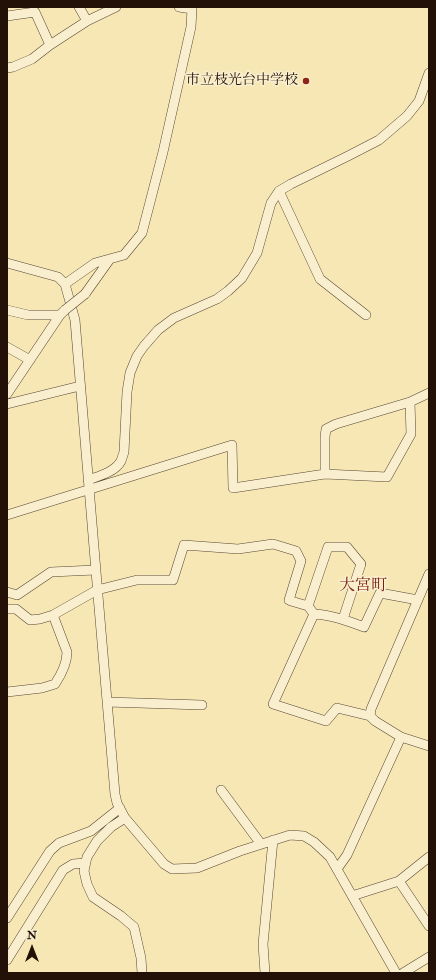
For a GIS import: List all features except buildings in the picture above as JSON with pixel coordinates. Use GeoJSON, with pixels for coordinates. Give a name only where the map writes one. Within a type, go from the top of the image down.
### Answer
{"type":"FeatureCollection","features":[{"type":"Feature","properties":{"kind":"street"},"geometry":{"type":"LineString","coordinates":[[79,7],[87,21]]}},
{"type":"Feature","properties":{"kind":"street"},"geometry":{"type":"LineString","coordinates":[[7,68],[32,59],[50,45],[87,21],[116,7]]}},
{"type":"Feature","properties":{"kind":"street"},"geometry":{"type":"LineString","coordinates":[[66,284],[96,263],[124,255],[142,233],[163,152],[191,27],[192,9],[179,7]]}},
{"type":"Feature","properties":{"kind":"street"},"geometry":{"type":"LineString","coordinates":[[7,16],[35,12],[50,45]]}},
{"type":"Feature","properties":{"kind":"street"},"geometry":{"type":"LineString","coordinates":[[89,485],[116,468],[121,461],[124,452],[127,392],[130,373],[137,356],[144,346],[158,330],[174,318],[217,300],[228,292],[242,278],[257,253],[271,202],[279,191],[379,140],[407,116],[419,101],[428,76]]}},
{"type":"Feature","properties":{"kind":"street"},"geometry":{"type":"LineString","coordinates":[[279,191],[320,280],[366,315]]}},
{"type":"Feature","properties":{"kind":"street"},"geometry":{"type":"LineString","coordinates":[[7,394],[62,313],[85,294],[110,259]]}},
{"type":"Feature","properties":{"kind":"street"},"geometry":{"type":"LineString","coordinates":[[7,263],[58,277],[66,284],[75,320],[115,794],[117,803],[125,818],[164,864],[172,869],[197,868],[273,840],[290,835],[304,836],[314,842],[330,857],[396,973]]}},
{"type":"Feature","properties":{"kind":"street"},"geometry":{"type":"LineString","coordinates":[[7,310],[28,315],[62,313]]}},
{"type":"Feature","properties":{"kind":"street"},"geometry":{"type":"LineString","coordinates":[[7,346],[30,360]]}},
{"type":"Feature","properties":{"kind":"street"},"geometry":{"type":"LineString","coordinates":[[7,404],[80,386]]}},
{"type":"Feature","properties":{"kind":"street"},"geometry":{"type":"LineString","coordinates":[[325,474],[326,429],[336,424],[410,402],[429,393]]}},
{"type":"Feature","properties":{"kind":"street"},"geometry":{"type":"LineString","coordinates":[[7,515],[89,485],[232,445],[233,488],[325,474],[387,477],[411,434],[410,402]]}},
{"type":"Feature","properties":{"kind":"street"},"geometry":{"type":"LineString","coordinates":[[7,609],[16,608],[30,620],[40,619],[53,615],[97,590],[137,580],[173,580],[184,545],[238,549],[273,544],[296,551],[301,561],[289,600],[308,606],[314,614]]}},
{"type":"Feature","properties":{"kind":"street"},"geometry":{"type":"LineString","coordinates":[[308,606],[328,547],[347,547],[361,564],[343,619]]}},
{"type":"Feature","properties":{"kind":"street"},"geometry":{"type":"LineString","coordinates":[[7,592],[17,595],[51,572],[95,570]]}},
{"type":"Feature","properties":{"kind":"street"},"geometry":{"type":"LineString","coordinates":[[370,716],[371,709],[429,574]]}},
{"type":"Feature","properties":{"kind":"street"},"geometry":{"type":"LineString","coordinates":[[314,614],[324,614],[364,627],[380,593],[418,600]]}},
{"type":"Feature","properties":{"kind":"street"},"geometry":{"type":"LineString","coordinates":[[314,614],[273,704],[326,721],[337,708],[370,716],[401,738],[429,746]]}},
{"type":"Feature","properties":{"kind":"street"},"geometry":{"type":"LineString","coordinates":[[7,692],[42,688],[55,684],[60,677],[67,659],[67,652],[53,615]]}},
{"type":"Feature","properties":{"kind":"street"},"geometry":{"type":"LineString","coordinates":[[107,702],[202,705]]}},
{"type":"Feature","properties":{"kind":"street"},"geometry":{"type":"LineString","coordinates":[[337,869],[347,855],[401,738]]}},
{"type":"Feature","properties":{"kind":"street"},"geometry":{"type":"LineString","coordinates":[[221,790],[261,844]]}},
{"type":"Feature","properties":{"kind":"street"},"geometry":{"type":"LineString","coordinates":[[7,918],[50,851],[59,843],[91,831],[120,808]]}},
{"type":"Feature","properties":{"kind":"street"},"geometry":{"type":"LineString","coordinates":[[125,818],[111,827],[97,841],[87,857],[84,871],[87,884],[93,897],[121,916],[134,927],[141,958],[142,973]]}},
{"type":"Feature","properties":{"kind":"street"},"geometry":{"type":"LineString","coordinates":[[266,973],[263,944],[273,840]]}},
{"type":"Feature","properties":{"kind":"street"},"geometry":{"type":"LineString","coordinates":[[352,896],[399,881],[429,857]]}},
{"type":"Feature","properties":{"kind":"street"},"geometry":{"type":"LineString","coordinates":[[7,960],[63,870],[73,864],[85,863]]}},
{"type":"Feature","properties":{"kind":"street"},"geometry":{"type":"LineString","coordinates":[[399,881],[429,926]]}},
{"type":"Feature","properties":{"kind":"street"},"geometry":{"type":"LineString","coordinates":[[403,973],[429,957]]}},
{"type":"Feature","properties":{"kind":"place","name":"市立枝光台中学校"},"geometry":{"type":"Point","coordinates":[306,81]}},
{"type":"Feature","properties":{"kind":"district","name":"大宮町"},"geometry":{"type":"Point","coordinates":[363,587]}}]}
